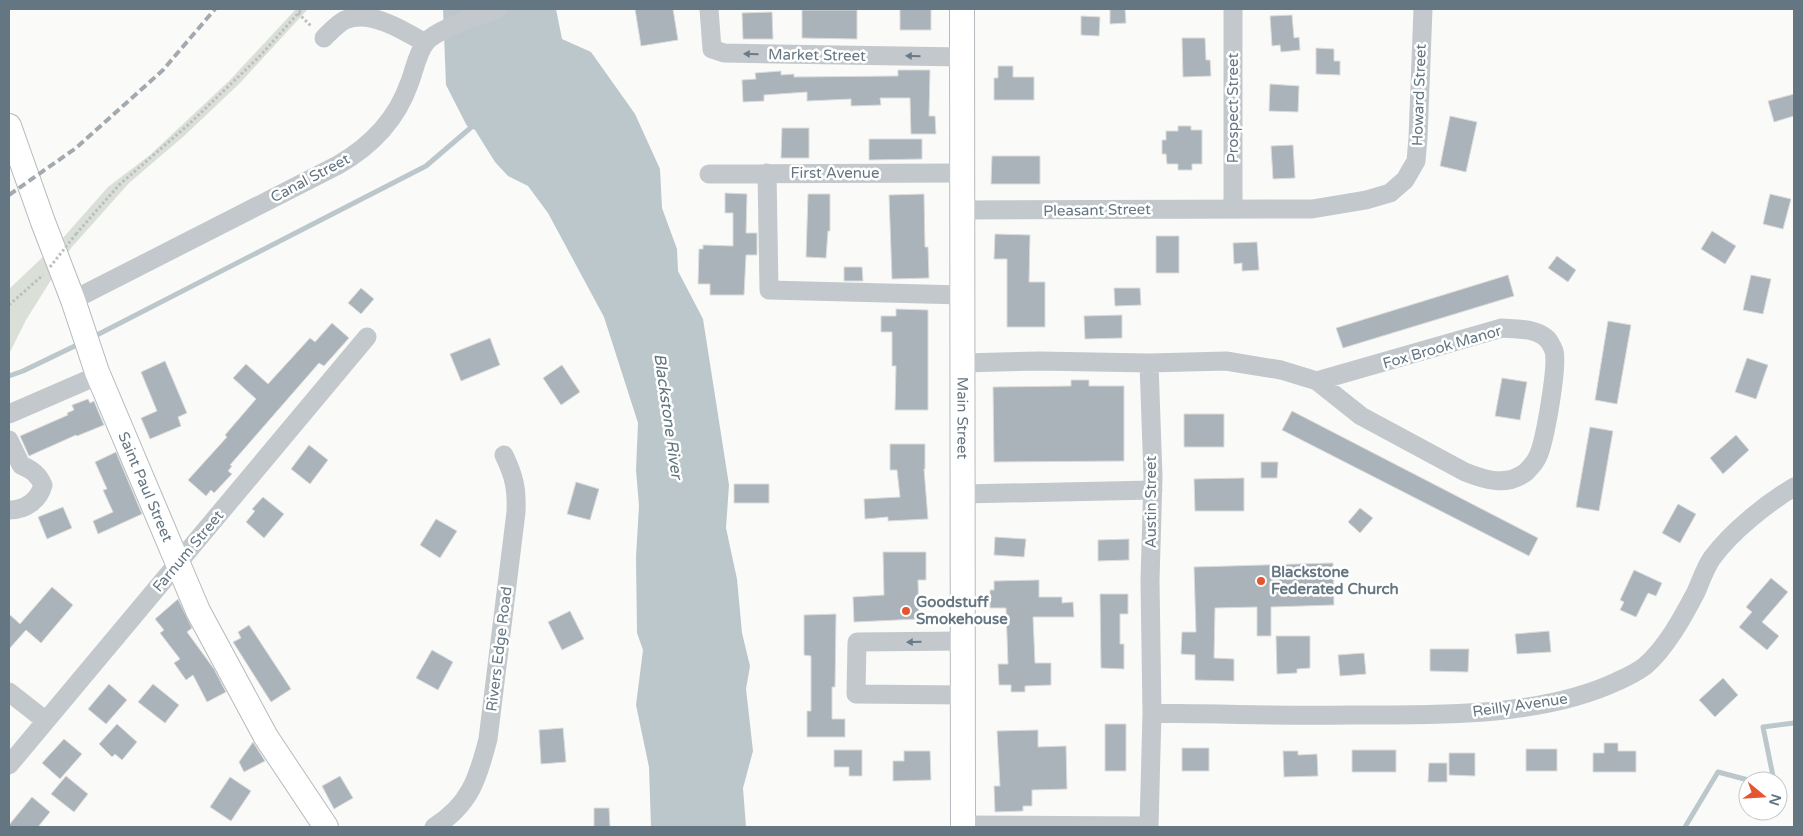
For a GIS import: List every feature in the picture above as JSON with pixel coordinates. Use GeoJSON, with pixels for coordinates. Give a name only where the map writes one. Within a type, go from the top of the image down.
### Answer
{"type":"FeatureCollection","features":[{"type":"Feature","properties":{"kind":"main road","name":"Main Street"},"geometry":{"type":"LineString","coordinates":[[962,9],[963,826]]}},
{"type":"Feature","properties":{"kind":"main road","name":"Saint Paul Street"},"geometry":{"type":"LineString","coordinates":[[9,126],[99,375],[198,611],[266,737],[326,827]]}},
{"type":"Feature","properties":{"kind":"street"},"geometry":{"type":"LineString","coordinates":[[324,38],[346,20],[358,18],[373,19],[431,38],[498,9]]}},
{"type":"Feature","properties":{"kind":"street","name":"Market Street"},"geometry":{"type":"LineString","coordinates":[[709,9],[712,49],[724,53],[962,57]]}},
{"type":"Feature","properties":{"kind":"street","name":"Prospect Street"},"geometry":{"type":"LineString","coordinates":[[1233,9],[1233,208]]}},
{"type":"Feature","properties":{"kind":"street","name":"Howard Street"},"geometry":{"type":"LineString","coordinates":[[1233,208],[1312,209],[1343,205],[1390,193],[1405,180],[1416,161],[1423,9]]}},
{"type":"Feature","properties":{"kind":"street","name":"Canal Street"},"geometry":{"type":"LineString","coordinates":[[73,300],[338,165],[363,149],[396,113],[431,38]]}},
{"type":"Feature","properties":{"kind":"street"},"geometry":{"type":"LineString","coordinates":[[767,173],[769,290],[963,295]]}},
{"type":"Feature","properties":{"kind":"street","name":"First Avenue"},"geometry":{"type":"LineString","coordinates":[[709,174],[961,173]]}},
{"type":"Feature","properties":{"kind":"street","name":"Pleasant Street"},"geometry":{"type":"LineString","coordinates":[[961,210],[1057,211],[1233,208]]}},
{"type":"Feature","properties":{"kind":"street","name":"Fox Brook Manor"},"geometry":{"type":"LineString","coordinates":[[1149,363],[1226,361],[1281,370],[1317,381],[1361,416],[1465,472],[1496,482],[1514,479],[1527,472],[1538,458],[1544,436],[1555,367],[1554,351],[1546,338],[1532,331],[1502,328],[1317,381]]}},
{"type":"Feature","properties":{"kind":"street","name":"Farnum Street"},"geometry":{"type":"LineString","coordinates":[[9,765],[367,336]]}},
{"type":"Feature","properties":{"kind":"street"},"geometry":{"type":"LineString","coordinates":[[963,363],[1039,361],[1149,363]]}},
{"type":"Feature","properties":{"kind":"street","name":"Austin Street"},"geometry":{"type":"LineString","coordinates":[[1149,363],[1152,490],[1150,581],[1152,713],[1149,827]]}},
{"type":"Feature","properties":{"kind":"street"},"geometry":{"type":"LineString","coordinates":[[9,414],[99,375]]}},
{"type":"Feature","properties":{"kind":"street"},"geometry":{"type":"LineString","coordinates":[[9,440],[15,470],[30,469],[38,475],[43,485],[40,495],[28,506],[9,510]]}},
{"type":"Feature","properties":{"kind":"street","name":"Rivers Edge Road"},"geometry":{"type":"LineString","coordinates":[[434,827],[445,820],[467,798],[480,770],[488,739],[516,512],[517,491],[513,474],[504,455]]}},
{"type":"Feature","properties":{"kind":"street","name":"Reilly Avenue"},"geometry":{"type":"LineString","coordinates":[[1152,713],[1438,715],[1483,712],[1534,705],[1568,699],[1600,690],[1644,667],[1657,654],[1696,593],[1711,559],[1732,536],[1794,486]]}},
{"type":"Feature","properties":{"kind":"street"},"geometry":{"type":"LineString","coordinates":[[963,494],[1152,490]]}},
{"type":"Feature","properties":{"kind":"street"},"geometry":{"type":"LineString","coordinates":[[963,641],[857,642],[856,694],[963,694]]}},
{"type":"Feature","properties":{"kind":"street"},"geometry":{"type":"LineString","coordinates":[[9,692],[46,721]]}},
{"type":"Feature","properties":{"kind":"street"},"geometry":{"type":"LineString","coordinates":[[963,826],[1149,827]]}},
{"type":"Feature","properties":{"kind":"path"},"geometry":{"type":"LineString","coordinates":[[9,304],[34,284],[50,267],[119,185],[187,126],[259,57],[302,9]]}},
{"type":"Feature","properties":{"kind":"shaded area"},"geometry":{"type":"Polygon","coordinates":[[[296,9],[308,9],[240,83],[184,136],[129,183],[71,248],[26,320],[9,354],[9,289],[62,239],[108,187],[150,155],[229,81],[296,9]]]}},
{"type":"Feature","properties":{"kind":"water","name":"Blackstone River"},"geometry":{"type":"Polygon","coordinates":[[[443,9],[556,9],[562,39],[591,52],[635,114],[660,169],[662,208],[677,249],[678,271],[703,319],[729,485],[726,528],[737,579],[742,633],[750,666],[746,689],[753,751],[743,788],[746,827],[651,827],[649,767],[636,705],[643,650],[637,633],[636,557],[639,506],[636,470],[638,423],[604,317],[548,213],[528,186],[508,176],[495,162],[475,130],[467,126],[446,85],[443,9]]]}},
{"type":"Feature","properties":{"kind":"building"},"geometry":{"type":"Polygon","coordinates":[[[635,9],[673,9],[678,40],[641,46],[635,9]]]}},
{"type":"Feature","properties":{"kind":"building"},"geometry":{"type":"Polygon","coordinates":[[[900,9],[931,9],[931,30],[900,30],[900,9]]]}},
{"type":"Feature","properties":{"kind":"building"},"geometry":{"type":"Polygon","coordinates":[[[1110,9],[1125,9],[1126,23],[1110,24],[1110,9]]]}},
{"type":"Feature","properties":{"kind":"building"},"geometry":{"type":"Polygon","coordinates":[[[802,10],[857,10],[857,39],[802,38],[802,10]]]}},
{"type":"Feature","properties":{"kind":"building"},"geometry":{"type":"Polygon","coordinates":[[[772,12],[773,39],[743,39],[742,13],[772,12]]]}},
{"type":"Feature","properties":{"kind":"building"},"geometry":{"type":"Polygon","coordinates":[[[1292,15],[1294,38],[1299,37],[1300,50],[1281,52],[1280,45],[1272,46],[1270,16],[1292,15]]]}},
{"type":"Feature","properties":{"kind":"building"},"geometry":{"type":"Polygon","coordinates":[[[1081,16],[1100,17],[1099,36],[1081,35],[1081,16]]]}},
{"type":"Feature","properties":{"kind":"building"},"geometry":{"type":"Polygon","coordinates":[[[1182,38],[1205,38],[1206,60],[1210,60],[1211,76],[1183,77],[1182,38]]]}},
{"type":"Feature","properties":{"kind":"building"},"geometry":{"type":"Polygon","coordinates":[[[1316,48],[1334,49],[1334,61],[1340,61],[1340,75],[1316,74],[1316,48]]]}},
{"type":"Feature","properties":{"kind":"building"},"geometry":{"type":"Polygon","coordinates":[[[998,66],[1013,66],[1013,77],[1034,77],[1034,100],[994,100],[994,78],[998,78],[998,66]]]}},
{"type":"Feature","properties":{"kind":"building"},"geometry":{"type":"Polygon","coordinates":[[[898,70],[930,70],[929,116],[935,116],[936,134],[911,134],[910,98],[880,98],[881,105],[851,106],[851,99],[807,101],[807,92],[764,95],[764,101],[743,102],[742,80],[756,79],[755,73],[781,71],[781,75],[794,74],[794,77],[898,76],[898,70]]]}},
{"type":"Feature","properties":{"kind":"building"},"geometry":{"type":"Polygon","coordinates":[[[1270,84],[1299,86],[1298,112],[1269,111],[1270,84]]]}},
{"type":"Feature","properties":{"kind":"building"},"geometry":{"type":"Polygon","coordinates":[[[1794,94],[1794,116],[1774,122],[1768,101],[1794,94]]]}},
{"type":"Feature","properties":{"kind":"building"},"geometry":{"type":"Polygon","coordinates":[[[1450,116],[1477,122],[1466,172],[1440,166],[1450,116]]]}},
{"type":"Feature","properties":{"kind":"building"},"geometry":{"type":"Polygon","coordinates":[[[1178,126],[1191,126],[1191,130],[1202,130],[1202,164],[1192,164],[1192,170],[1178,170],[1178,164],[1167,164],[1166,154],[1162,154],[1162,140],[1166,140],[1166,131],[1178,131],[1178,126]]]}},
{"type":"Feature","properties":{"kind":"building"},"geometry":{"type":"Polygon","coordinates":[[[782,128],[809,128],[809,158],[781,158],[782,128]]]}},
{"type":"Feature","properties":{"kind":"building"},"geometry":{"type":"Polygon","coordinates":[[[869,139],[922,139],[922,159],[869,160],[869,139]]]}},
{"type":"Feature","properties":{"kind":"building"},"geometry":{"type":"Polygon","coordinates":[[[1293,145],[1295,178],[1273,179],[1271,146],[1293,145]]]}},
{"type":"Feature","properties":{"kind":"building"},"geometry":{"type":"Polygon","coordinates":[[[992,156],[1040,156],[1040,184],[991,184],[992,156]]]}},
{"type":"Feature","properties":{"kind":"building"},"geometry":{"type":"Polygon","coordinates":[[[725,193],[747,194],[746,233],[757,233],[757,255],[746,255],[744,295],[710,295],[710,284],[698,284],[699,249],[703,249],[703,245],[733,246],[733,213],[725,213],[725,193]]]}},
{"type":"Feature","properties":{"kind":"building"},"geometry":{"type":"Polygon","coordinates":[[[808,194],[830,194],[830,231],[828,231],[826,258],[806,257],[808,194]]]}},
{"type":"Feature","properties":{"kind":"building"},"geometry":{"type":"Polygon","coordinates":[[[924,194],[925,247],[928,247],[929,278],[892,279],[889,195],[924,194]]]}},
{"type":"Feature","properties":{"kind":"building"},"geometry":{"type":"Polygon","coordinates":[[[1770,194],[1791,199],[1783,229],[1763,224],[1770,194]]]}},
{"type":"Feature","properties":{"kind":"building"},"geometry":{"type":"Polygon","coordinates":[[[1712,231],[1736,246],[1725,264],[1701,249],[1712,231]]]}},
{"type":"Feature","properties":{"kind":"building"},"geometry":{"type":"Polygon","coordinates":[[[995,234],[1030,235],[1029,282],[1045,282],[1045,327],[1007,327],[1007,259],[994,259],[995,234]]]}},
{"type":"Feature","properties":{"kind":"building"},"geometry":{"type":"Polygon","coordinates":[[[1156,236],[1179,236],[1179,273],[1156,273],[1156,236]]]}},
{"type":"Feature","properties":{"kind":"building"},"geometry":{"type":"Polygon","coordinates":[[[1257,242],[1259,270],[1242,271],[1242,263],[1234,264],[1233,243],[1257,242]]]}},
{"type":"Feature","properties":{"kind":"building"},"geometry":{"type":"Polygon","coordinates":[[[1557,256],[1576,270],[1568,282],[1548,268],[1557,256]]]}},
{"type":"Feature","properties":{"kind":"building"},"geometry":{"type":"Polygon","coordinates":[[[844,267],[862,267],[863,281],[844,281],[844,267]]]}},
{"type":"Feature","properties":{"kind":"building"},"geometry":{"type":"Polygon","coordinates":[[[1508,275],[1514,296],[1343,348],[1336,328],[1508,275]]]}},
{"type":"Feature","properties":{"kind":"building"},"geometry":{"type":"Polygon","coordinates":[[[1751,275],[1771,279],[1763,314],[1743,310],[1751,275]]]}},
{"type":"Feature","properties":{"kind":"building"},"geometry":{"type":"Polygon","coordinates":[[[361,288],[374,299],[361,314],[348,303],[361,288]]]}},
{"type":"Feature","properties":{"kind":"building"},"geometry":{"type":"Polygon","coordinates":[[[1114,288],[1140,288],[1141,305],[1115,306],[1114,288]]]}},
{"type":"Feature","properties":{"kind":"building"},"geometry":{"type":"Polygon","coordinates":[[[896,309],[928,310],[928,410],[895,410],[896,366],[892,366],[892,332],[881,332],[881,316],[896,316],[896,309]]]}},
{"type":"Feature","properties":{"kind":"building"},"geometry":{"type":"Polygon","coordinates":[[[1122,315],[1122,338],[1085,339],[1084,316],[1122,315]]]}},
{"type":"Feature","properties":{"kind":"building"},"geometry":{"type":"Polygon","coordinates":[[[1608,321],[1631,325],[1617,404],[1595,400],[1608,321]]]}},
{"type":"Feature","properties":{"kind":"building"},"geometry":{"type":"Polygon","coordinates":[[[332,323],[349,338],[324,366],[319,363],[230,465],[232,466],[228,471],[232,474],[214,493],[211,490],[206,496],[188,480],[227,437],[225,435],[256,399],[233,378],[246,364],[268,384],[310,338],[315,342],[332,323]]]}},
{"type":"Feature","properties":{"kind":"building"},"geometry":{"type":"Polygon","coordinates":[[[490,338],[500,365],[461,381],[450,354],[490,338]]]}},
{"type":"Feature","properties":{"kind":"building"},"geometry":{"type":"Polygon","coordinates":[[[1747,358],[1768,365],[1756,399],[1735,392],[1747,358]]]}},
{"type":"Feature","properties":{"kind":"building"},"geometry":{"type":"Polygon","coordinates":[[[165,361],[187,413],[178,417],[181,426],[150,439],[141,418],[157,411],[141,372],[165,361]]]}},
{"type":"Feature","properties":{"kind":"building"},"geometry":{"type":"Polygon","coordinates":[[[562,365],[580,392],[561,405],[543,378],[562,365]]]}},
{"type":"Feature","properties":{"kind":"building"},"geometry":{"type":"Polygon","coordinates":[[[1502,378],[1527,382],[1520,420],[1495,416],[1502,378]]]}},
{"type":"Feature","properties":{"kind":"building"},"geometry":{"type":"Polygon","coordinates":[[[1071,380],[1089,380],[1089,386],[1124,386],[1124,461],[994,462],[993,387],[1071,386],[1071,380]]]}},
{"type":"Feature","properties":{"kind":"building"},"geometry":{"type":"Polygon","coordinates":[[[88,399],[90,403],[94,401],[104,425],[29,456],[20,436],[68,415],[67,413],[74,410],[72,405],[88,399]]]}},
{"type":"Feature","properties":{"kind":"building"},"geometry":{"type":"Polygon","coordinates":[[[1292,411],[1538,538],[1529,556],[1282,430],[1292,411]]]}},
{"type":"Feature","properties":{"kind":"building"},"geometry":{"type":"Polygon","coordinates":[[[1184,414],[1224,414],[1224,447],[1184,447],[1184,414]]]}},
{"type":"Feature","properties":{"kind":"building"},"geometry":{"type":"Polygon","coordinates":[[[1590,427],[1613,431],[1599,511],[1576,507],[1590,427]]]}},
{"type":"Feature","properties":{"kind":"building"},"geometry":{"type":"Polygon","coordinates":[[[1736,435],[1749,450],[1723,474],[1710,458],[1736,435]]]}},
{"type":"Feature","properties":{"kind":"building"},"geometry":{"type":"Polygon","coordinates":[[[890,444],[925,444],[924,469],[928,519],[888,521],[888,517],[865,519],[864,499],[900,497],[897,470],[890,470],[890,444]]]}},
{"type":"Feature","properties":{"kind":"building"},"geometry":{"type":"Polygon","coordinates":[[[309,445],[328,460],[310,484],[291,469],[309,445]]]}},
{"type":"Feature","properties":{"kind":"building"},"geometry":{"type":"Polygon","coordinates":[[[116,452],[142,514],[98,534],[93,521],[113,512],[103,490],[107,489],[95,462],[116,452]]]}},
{"type":"Feature","properties":{"kind":"building"},"geometry":{"type":"Polygon","coordinates":[[[1261,462],[1278,462],[1277,478],[1261,478],[1261,462]]]}},
{"type":"Feature","properties":{"kind":"building"},"geometry":{"type":"Polygon","coordinates":[[[1244,478],[1244,511],[1195,511],[1194,479],[1244,478]]]}},
{"type":"Feature","properties":{"kind":"building"},"geometry":{"type":"Polygon","coordinates":[[[576,482],[599,489],[590,520],[567,514],[576,482]]]}},
{"type":"Feature","properties":{"kind":"building"},"geometry":{"type":"Polygon","coordinates":[[[734,484],[769,484],[769,503],[734,503],[734,484]]]}},
{"type":"Feature","properties":{"kind":"building"},"geometry":{"type":"Polygon","coordinates":[[[263,497],[284,514],[264,538],[246,522],[255,511],[252,509],[263,497]]]}},
{"type":"Feature","properties":{"kind":"building"},"geometry":{"type":"Polygon","coordinates":[[[1678,504],[1696,514],[1680,543],[1662,533],[1678,504]]]}},
{"type":"Feature","properties":{"kind":"building"},"geometry":{"type":"Polygon","coordinates":[[[63,507],[72,528],[47,539],[38,517],[63,507]]]}},
{"type":"Feature","properties":{"kind":"building"},"geometry":{"type":"Polygon","coordinates":[[[1360,508],[1373,518],[1360,533],[1348,522],[1360,508]]]}},
{"type":"Feature","properties":{"kind":"building"},"geometry":{"type":"Polygon","coordinates":[[[436,519],[457,531],[440,558],[420,545],[436,519]]]}},
{"type":"Feature","properties":{"kind":"building"},"geometry":{"type":"Polygon","coordinates":[[[995,537],[1026,539],[1024,557],[994,555],[995,537]]]}},
{"type":"Feature","properties":{"kind":"building"},"geometry":{"type":"Polygon","coordinates":[[[1129,539],[1129,560],[1098,561],[1098,540],[1129,539]]]}},
{"type":"Feature","properties":{"kind":"building"},"geometry":{"type":"Polygon","coordinates":[[[883,552],[926,552],[926,580],[918,580],[919,619],[854,622],[853,597],[884,595],[883,552]]]}},
{"type":"Feature","properties":{"kind":"building"},"geometry":{"type":"Polygon","coordinates":[[[1333,563],[1334,605],[1271,607],[1271,636],[1257,636],[1257,607],[1215,608],[1214,658],[1234,659],[1234,681],[1195,680],[1195,655],[1181,654],[1182,632],[1196,632],[1194,567],[1333,563]]]}},
{"type":"Feature","properties":{"kind":"building"},"geometry":{"type":"Polygon","coordinates":[[[1634,570],[1662,583],[1656,596],[1648,593],[1636,617],[1620,610],[1624,602],[1620,600],[1634,570]]]}},
{"type":"Feature","properties":{"kind":"building"},"geometry":{"type":"Polygon","coordinates":[[[1771,578],[1788,592],[1762,622],[1779,636],[1767,650],[1739,627],[1752,612],[1746,607],[1771,578]]]}},
{"type":"Feature","properties":{"kind":"building"},"geometry":{"type":"Polygon","coordinates":[[[1039,580],[1039,597],[1062,597],[1062,603],[1073,602],[1074,617],[1033,617],[1035,663],[1051,663],[1051,685],[1025,686],[1025,692],[1011,692],[1011,685],[999,685],[998,664],[1008,664],[1006,608],[990,608],[990,590],[994,590],[994,581],[1039,580]]]}},
{"type":"Feature","properties":{"kind":"building"},"geometry":{"type":"Polygon","coordinates":[[[52,587],[73,605],[41,643],[26,630],[9,649],[9,614],[20,624],[52,587]]]}},
{"type":"Feature","properties":{"kind":"building"},"geometry":{"type":"Polygon","coordinates":[[[1100,594],[1128,594],[1128,614],[1120,614],[1120,644],[1124,644],[1124,669],[1101,668],[1100,594]]]}},
{"type":"Feature","properties":{"kind":"building"},"geometry":{"type":"Polygon","coordinates":[[[178,599],[192,628],[187,632],[214,669],[226,692],[207,702],[193,675],[186,680],[174,663],[180,659],[160,633],[164,630],[155,619],[178,599]]]}},
{"type":"Feature","properties":{"kind":"building"},"geometry":{"type":"Polygon","coordinates":[[[570,611],[584,639],[562,650],[548,622],[570,611]]]}},
{"type":"Feature","properties":{"kind":"building"},"geometry":{"type":"Polygon","coordinates":[[[836,614],[835,687],[832,687],[832,719],[845,719],[845,737],[807,737],[807,711],[811,711],[811,656],[804,655],[804,615],[836,614]]]}},
{"type":"Feature","properties":{"kind":"building"},"geometry":{"type":"Polygon","coordinates":[[[249,625],[291,689],[271,702],[233,642],[241,638],[238,632],[249,625]]]}},
{"type":"Feature","properties":{"kind":"building"},"geometry":{"type":"Polygon","coordinates":[[[1549,631],[1551,652],[1517,654],[1515,634],[1549,631]]]}},
{"type":"Feature","properties":{"kind":"building"},"geometry":{"type":"Polygon","coordinates":[[[1276,636],[1310,636],[1310,668],[1297,669],[1297,673],[1277,674],[1276,636]]]}},
{"type":"Feature","properties":{"kind":"building"},"geometry":{"type":"Polygon","coordinates":[[[1430,649],[1469,649],[1468,672],[1430,671],[1430,649]]]}},
{"type":"Feature","properties":{"kind":"building"},"geometry":{"type":"Polygon","coordinates":[[[432,650],[453,662],[438,690],[416,678],[432,650]]]}},
{"type":"Feature","properties":{"kind":"building"},"geometry":{"type":"Polygon","coordinates":[[[1364,653],[1366,674],[1340,676],[1338,655],[1364,653]]]}},
{"type":"Feature","properties":{"kind":"building"},"geometry":{"type":"Polygon","coordinates":[[[1723,678],[1738,695],[1715,717],[1699,700],[1723,678]]]}},
{"type":"Feature","properties":{"kind":"building"},"geometry":{"type":"Polygon","coordinates":[[[109,684],[127,700],[106,724],[88,709],[109,684]]]}},
{"type":"Feature","properties":{"kind":"building"},"geometry":{"type":"Polygon","coordinates":[[[153,684],[179,705],[165,723],[138,702],[153,684]]]}},
{"type":"Feature","properties":{"kind":"building"},"geometry":{"type":"Polygon","coordinates":[[[117,724],[137,742],[122,760],[115,754],[112,757],[99,744],[117,724]]]}},
{"type":"Feature","properties":{"kind":"building"},"geometry":{"type":"Polygon","coordinates":[[[1105,724],[1126,724],[1126,771],[1105,771],[1105,724]]]}},
{"type":"Feature","properties":{"kind":"building"},"geometry":{"type":"Polygon","coordinates":[[[563,728],[566,762],[541,764],[539,730],[563,728]]]}},
{"type":"Feature","properties":{"kind":"building"},"geometry":{"type":"Polygon","coordinates":[[[1038,730],[1038,747],[1066,746],[1067,789],[1032,790],[1032,806],[1023,806],[1023,811],[995,812],[994,786],[1000,786],[997,731],[1038,730]]]}},
{"type":"Feature","properties":{"kind":"building"},"geometry":{"type":"Polygon","coordinates":[[[64,739],[82,754],[60,779],[42,763],[64,739]]]}},
{"type":"Feature","properties":{"kind":"building"},"geometry":{"type":"Polygon","coordinates":[[[253,742],[265,761],[244,772],[239,762],[253,742]]]}},
{"type":"Feature","properties":{"kind":"building"},"geometry":{"type":"Polygon","coordinates":[[[1604,743],[1618,743],[1618,751],[1636,751],[1636,772],[1593,772],[1593,753],[1604,753],[1604,743]]]}},
{"type":"Feature","properties":{"kind":"building"},"geometry":{"type":"Polygon","coordinates":[[[1182,748],[1209,748],[1209,771],[1182,771],[1182,748]]]}},
{"type":"Feature","properties":{"kind":"building"},"geometry":{"type":"Polygon","coordinates":[[[1526,749],[1557,749],[1557,771],[1526,771],[1526,749]]]}},
{"type":"Feature","properties":{"kind":"building"},"geometry":{"type":"Polygon","coordinates":[[[834,750],[862,750],[862,776],[849,776],[849,767],[834,767],[834,750]]]}},
{"type":"Feature","properties":{"kind":"building"},"geometry":{"type":"Polygon","coordinates":[[[1352,750],[1396,750],[1396,772],[1352,772],[1352,750]]]}},
{"type":"Feature","properties":{"kind":"building"},"geometry":{"type":"Polygon","coordinates":[[[904,751],[930,751],[931,780],[893,781],[893,761],[904,761],[904,751]]]}},
{"type":"Feature","properties":{"kind":"building"},"geometry":{"type":"Polygon","coordinates":[[[1283,751],[1298,751],[1298,755],[1317,754],[1318,776],[1284,777],[1283,751]]]}},
{"type":"Feature","properties":{"kind":"building"},"geometry":{"type":"Polygon","coordinates":[[[1449,753],[1475,753],[1475,776],[1449,775],[1449,753]]]}},
{"type":"Feature","properties":{"kind":"building"},"geometry":{"type":"Polygon","coordinates":[[[1429,763],[1447,763],[1447,782],[1428,782],[1429,763]]]}},
{"type":"Feature","properties":{"kind":"building"},"geometry":{"type":"Polygon","coordinates":[[[66,776],[88,794],[74,812],[51,794],[66,776]]]}},
{"type":"Feature","properties":{"kind":"building"},"geometry":{"type":"Polygon","coordinates":[[[340,776],[353,798],[334,809],[322,786],[340,776]]]}},
{"type":"Feature","properties":{"kind":"building"},"geometry":{"type":"Polygon","coordinates":[[[230,777],[251,791],[231,821],[210,807],[230,777]]]}},
{"type":"Feature","properties":{"kind":"building"},"geometry":{"type":"Polygon","coordinates":[[[32,797],[50,812],[38,827],[9,827],[9,825],[32,797]]]}},
{"type":"Feature","properties":{"kind":"building"},"geometry":{"type":"Polygon","coordinates":[[[594,808],[609,808],[610,827],[594,827],[594,808]]]}},
{"type":"Feature","properties":{"kind":"waterway"},"geometry":{"type":"LineString","coordinates":[[93,337],[426,166],[475,124]]}},
{"type":"Feature","properties":{"kind":"waterway"},"geometry":{"type":"LineString","coordinates":[[9,376],[81,343]]}},
{"type":"Feature","properties":{"kind":"waterway"},"geometry":{"type":"LineString","coordinates":[[1772,771],[1763,727],[1794,723]]}},
{"type":"Feature","properties":{"kind":"waterway"},"geometry":{"type":"LineString","coordinates":[[1685,827],[1718,772],[1738,777]]}},
{"type":"Feature","properties":{"kind":"railway"},"geometry":{"type":"LineString","coordinates":[[9,195],[76,148],[163,70],[215,9]]}},
{"type":"Feature","properties":{"kind":"place","name":"Blackstone Federated Church"},"geometry":{"type":"Point","coordinates":[1261,581]}},
{"type":"Feature","properties":{"kind":"place","name":"Goodstuff Smokehouse"},"geometry":{"type":"Point","coordinates":[906,611]}}]}
